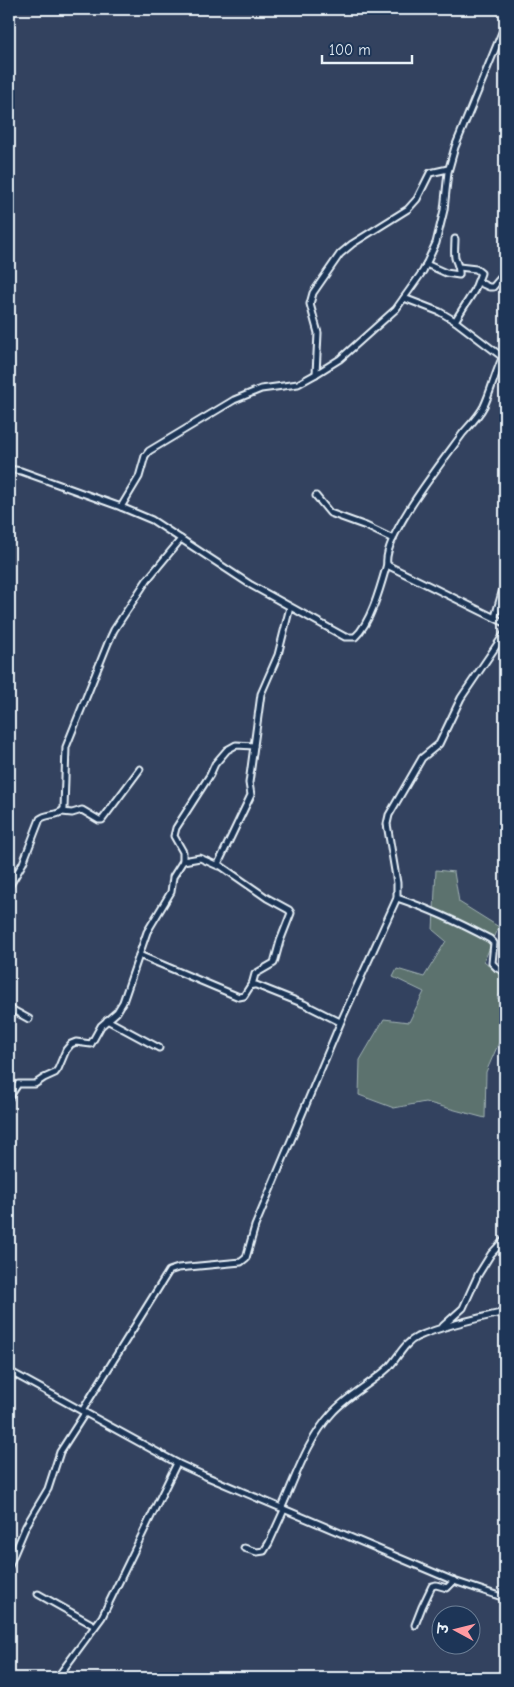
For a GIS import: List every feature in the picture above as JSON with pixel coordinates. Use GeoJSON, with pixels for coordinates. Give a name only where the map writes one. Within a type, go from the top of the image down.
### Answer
{"type":"FeatureCollection","features":[{"type":"Feature","properties":{"kind":"street"},"geometry":{"type":"LineString","coordinates":[[121,507],[139,477],[145,456],[149,451],[234,400],[261,389],[298,384],[340,360],[387,319],[404,298],[426,264],[436,243],[444,210],[448,169],[455,147],[505,25]]}},
{"type":"Feature","properties":{"kind":"street"},"geometry":{"type":"LineString","coordinates":[[316,374],[318,333],[310,304],[313,292],[340,254],[352,244],[408,209],[417,200],[430,173],[448,169]]}},
{"type":"Feature","properties":{"kind":"street"},"geometry":{"type":"LineString","coordinates":[[426,264],[446,273],[460,274],[455,256],[455,239]]}},
{"type":"Feature","properties":{"kind":"street"},"geometry":{"type":"LineString","coordinates":[[455,320],[478,282],[481,273],[476,269],[459,267]]}},
{"type":"Feature","properties":{"kind":"street"},"geometry":{"type":"LineString","coordinates":[[478,282],[493,287],[505,273]]}},
{"type":"Feature","properties":{"kind":"street"},"geometry":{"type":"LineString","coordinates":[[9,468],[121,507],[152,520],[251,585],[340,635],[349,638],[355,637],[361,630],[375,602],[387,564],[386,554],[405,516],[432,475],[483,407],[504,356],[455,320],[404,298]]}},
{"type":"Feature","properties":{"kind":"street"},"geometry":{"type":"LineString","coordinates":[[316,496],[330,513],[366,526],[393,539]]}},
{"type":"Feature","properties":{"kind":"street"},"geometry":{"type":"LineString","coordinates":[[62,812],[65,802],[66,779],[64,758],[66,747],[108,642],[147,580],[181,539]]}},
{"type":"Feature","properties":{"kind":"street"},"geometry":{"type":"LineString","coordinates":[[387,564],[438,591],[495,616],[505,623]]}},
{"type":"Feature","properties":{"kind":"street"},"geometry":{"type":"LineString","coordinates":[[495,616],[505,582]]}},
{"type":"Feature","properties":{"kind":"street"},"geometry":{"type":"LineString","coordinates":[[218,866],[251,795],[249,785],[261,694],[278,655],[290,607]]}},
{"type":"Feature","properties":{"kind":"street"},"geometry":{"type":"LineString","coordinates":[[9,1566],[26,1526],[48,1489],[60,1452],[169,1271],[178,1268],[241,1262],[246,1258],[255,1226],[340,1022],[397,898],[397,883],[387,824],[389,815],[422,758],[439,744],[461,698],[505,634]]}},
{"type":"Feature","properties":{"kind":"street"},"geometry":{"type":"LineString","coordinates":[[9,1098],[18,1084],[35,1084],[57,1071],[66,1050],[71,1044],[79,1042],[91,1044],[101,1026],[117,1012],[123,1002],[147,932],[171,892],[173,877],[183,861],[183,852],[174,836],[176,828],[210,775],[213,766],[232,746],[254,746]]}},
{"type":"Feature","properties":{"kind":"street"},"geometry":{"type":"LineString","coordinates":[[9,887],[23,863],[42,817],[82,810],[102,820],[140,769]]}},
{"type":"Feature","properties":{"kind":"street"},"geometry":{"type":"LineString","coordinates":[[139,955],[239,997],[244,996],[249,986],[252,985],[256,974],[274,963],[291,913],[289,910],[218,866],[200,858],[183,861]]}},
{"type":"Feature","properties":{"kind":"street"},"geometry":{"type":"LineString","coordinates":[[397,898],[454,920],[490,939],[494,943],[492,963],[505,972]]}},
{"type":"Feature","properties":{"kind":"street"},"geometry":{"type":"LineString","coordinates":[[252,985],[304,1004],[340,1022]]}},
{"type":"Feature","properties":{"kind":"street"},"geometry":{"type":"LineString","coordinates":[[9,1008],[29,1019]]}},
{"type":"Feature","properties":{"kind":"street"},"geometry":{"type":"LineString","coordinates":[[107,1020],[159,1048]]}},
{"type":"Feature","properties":{"kind":"street"},"geometry":{"type":"LineString","coordinates":[[441,1328],[463,1308],[478,1275],[491,1254],[505,1239]]}},
{"type":"Feature","properties":{"kind":"street"},"geometry":{"type":"LineString","coordinates":[[244,1548],[257,1552],[264,1551],[313,1439],[331,1414],[388,1368],[410,1342],[415,1338],[441,1328],[505,1312]]}},
{"type":"Feature","properties":{"kind":"street"},"geometry":{"type":"LineString","coordinates":[[9,1372],[177,1463],[454,1581],[505,1598]]}},
{"type":"Feature","properties":{"kind":"street"},"geometry":{"type":"LineString","coordinates":[[57,1678],[102,1617],[177,1463]]}},
{"type":"Feature","properties":{"kind":"street"},"geometry":{"type":"LineString","coordinates":[[415,1625],[432,1586],[436,1585],[447,1588],[454,1581]]}},
{"type":"Feature","properties":{"kind":"street"},"geometry":{"type":"LineString","coordinates":[[38,1594],[95,1626]]}},
{"type":"Feature","properties":{"kind":"green space"},"geometry":{"type":"Polygon","coordinates":[[[436,870],[454,872],[459,902],[499,927],[484,961],[505,978],[505,987],[497,998],[505,1003],[505,1029],[486,1072],[485,1118],[425,1102],[394,1108],[359,1095],[360,1060],[384,1019],[409,1022],[424,992],[393,977],[397,969],[424,977],[446,941],[433,930],[436,870]]]}}]}
